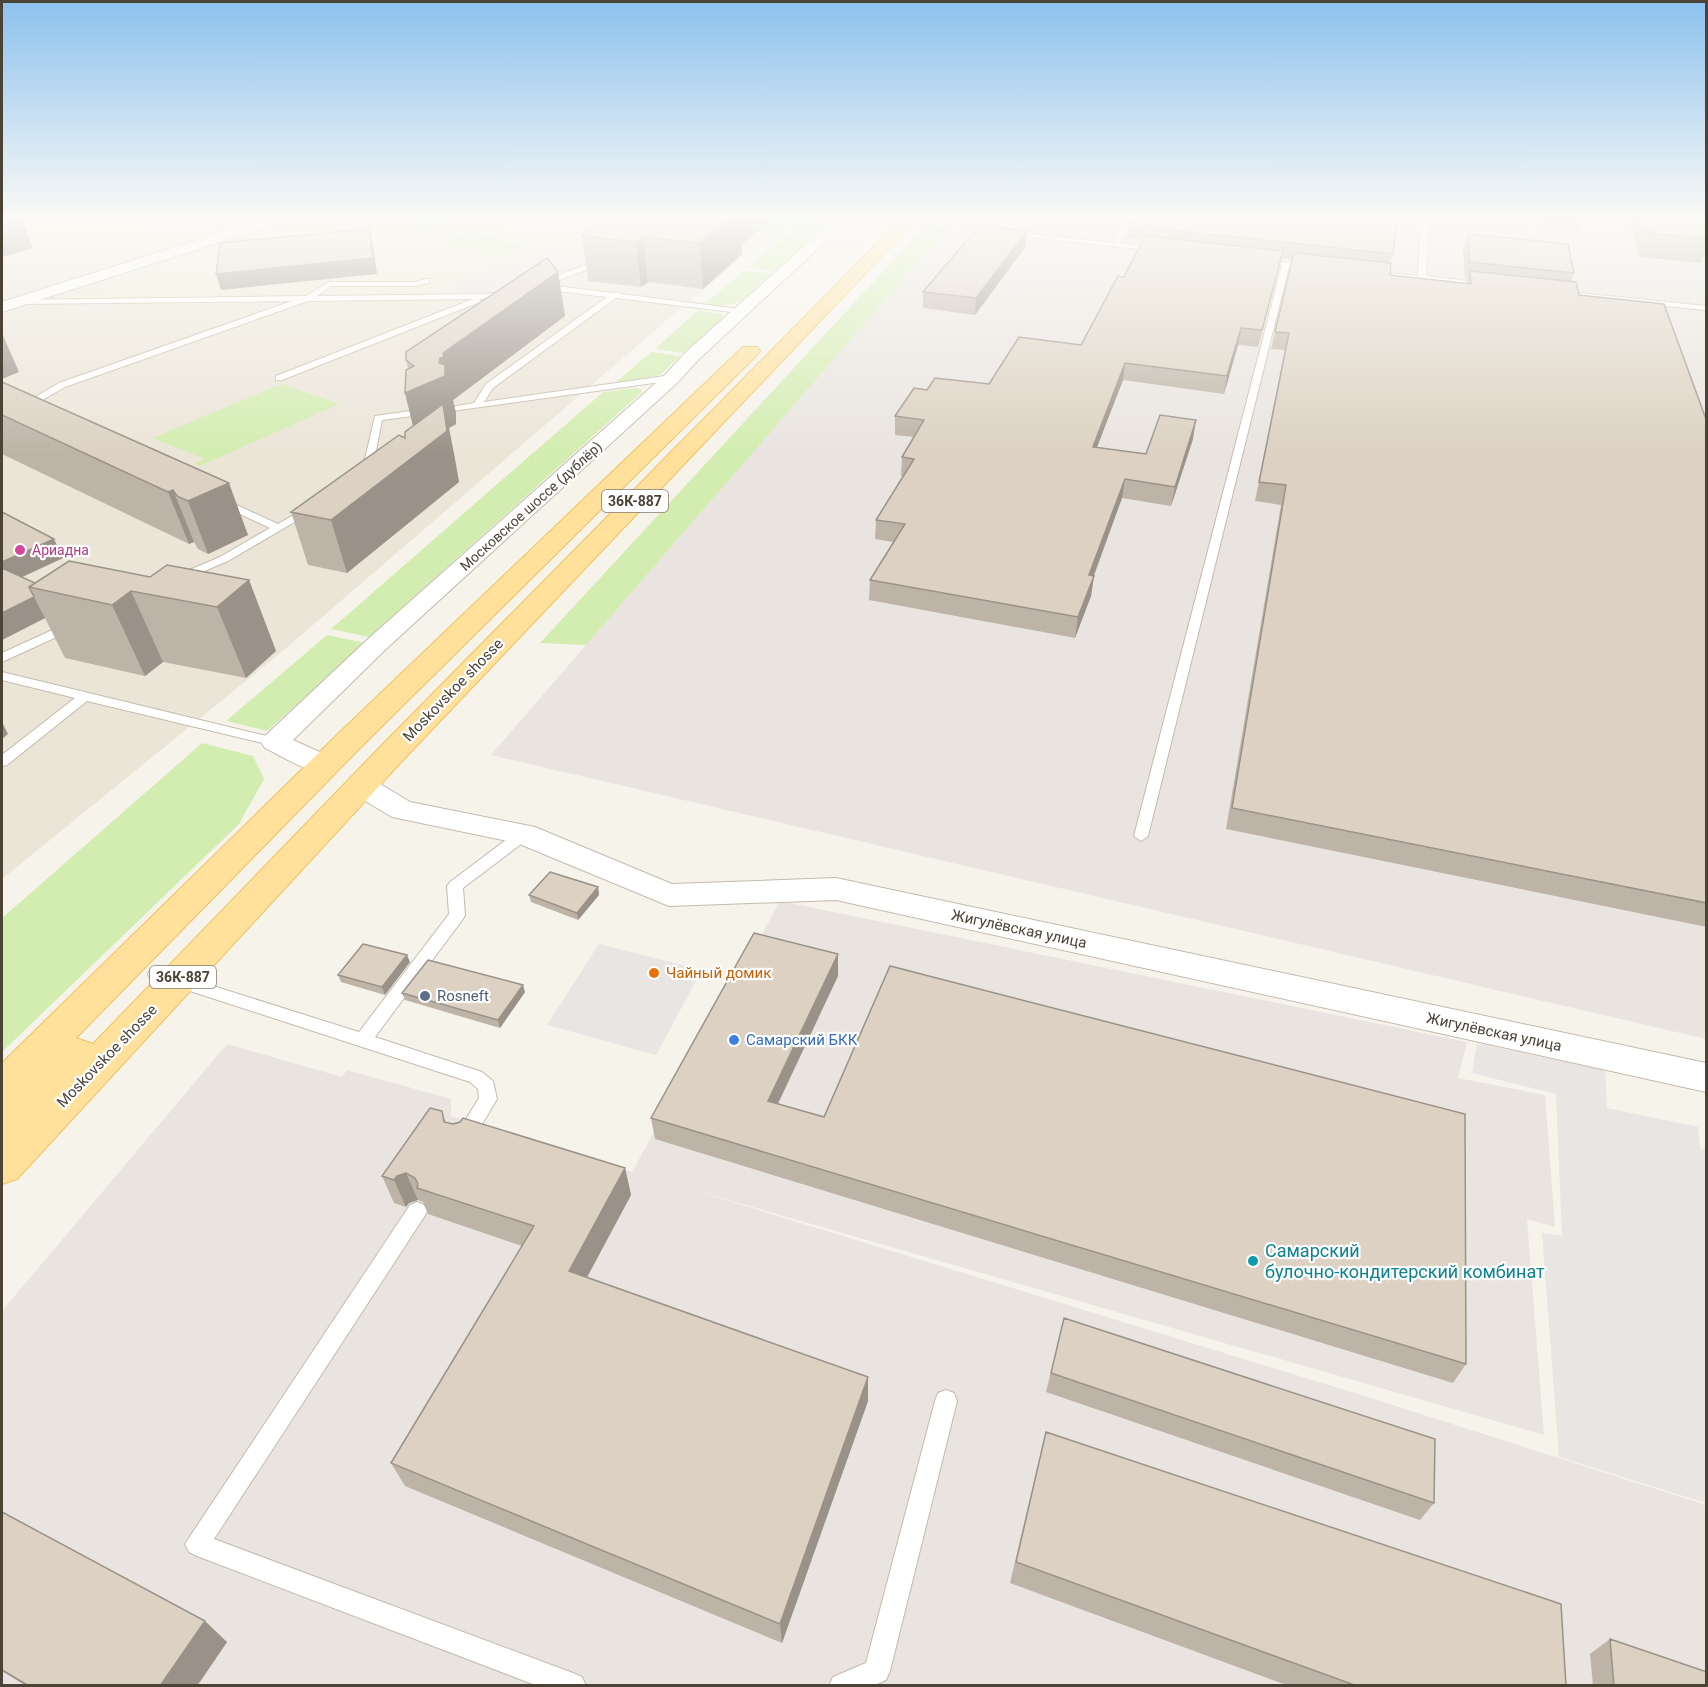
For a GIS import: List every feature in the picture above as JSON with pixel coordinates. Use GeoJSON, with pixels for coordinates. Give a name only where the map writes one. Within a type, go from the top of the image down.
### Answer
{"type":"FeatureCollection","features":[{"type":"Feature","properties":{"kind":"main road"},"geometry":{"type":"LineString","coordinates":[[796,304],[805,297]]}},
{"type":"Feature","properties":{"kind":"main road","name":"Moskovskoe shosse"},"geometry":{"type":"LineString","coordinates":[[2,1088],[344,775],[820,297]]}},
{"type":"Feature","properties":{"kind":"main road","name":"Moskovskoe shosse"},"geometry":{"type":"LineString","coordinates":[[2,1166],[344,775],[762,338]]}},
{"type":"Feature","properties":{"kind":"main road","name":"Moskovskoe shosse"},"geometry":{"type":"LineString","coordinates":[[2,1131],[167,977]]}},
{"type":"Feature","properties":{"kind":"street"},"geometry":{"type":"LineString","coordinates":[[2,308],[35,297]]}},
{"type":"Feature","properties":{"kind":"street","name":"Московское шоссе (дублёр)"},"geometry":{"type":"LineString","coordinates":[[275,742],[377,644],[672,378],[755,297]]}},
{"type":"Feature","properties":{"kind":"street"},"geometry":{"type":"LineString","coordinates":[[275,742],[344,775]]}},
{"type":"Feature","properties":{"kind":"street","name":"Жигулёвская улица"},"geometry":{"type":"LineString","coordinates":[[344,775],[402,810],[524,834],[669,895],[836,890],[1707,1078]]}},
{"type":"Feature","properties":{"kind":"lane"},"geometry":{"type":"LineString","coordinates":[[19,302],[421,297]]}},
{"type":"Feature","properties":{"kind":"lane"},"geometry":{"type":"LineString","coordinates":[[279,378],[484,297]]}},
{"type":"Feature","properties":{"kind":"lane"},"geometry":{"type":"LineString","coordinates":[[477,406],[489,386],[613,297]]}},
{"type":"Feature","properties":{"kind":"lane"},"geometry":{"type":"LineString","coordinates":[[638,297],[740,310]]}},
{"type":"Feature","properties":{"kind":"lane"},"geometry":{"type":"LineString","coordinates":[[1141,836],[1277,297]]}},
{"type":"Feature","properties":{"kind":"lane"},"geometry":{"type":"LineString","coordinates":[[1598,297],[1707,308]]}},
{"type":"Feature","properties":{"kind":"lane"},"geometry":{"type":"LineString","coordinates":[[46,421],[35,416],[40,398],[62,385],[308,298]]}},
{"type":"Feature","properties":{"kind":"lane"},"geometry":{"type":"LineString","coordinates":[[455,409],[672,378]]}},
{"type":"Feature","properties":{"kind":"lane"},"geometry":{"type":"LineString","coordinates":[[356,483],[366,478],[378,418],[418,413]]}},
{"type":"Feature","properties":{"kind":"lane"},"geometry":{"type":"LineString","coordinates":[[205,494],[279,528]]}},
{"type":"Feature","properties":{"kind":"lane"},"geometry":{"type":"LineString","coordinates":[[160,586],[224,558],[318,506]]}},
{"type":"Feature","properties":{"kind":"lane"},"geometry":{"type":"LineString","coordinates":[[2,658],[85,619]]}},
{"type":"Feature","properties":{"kind":"lane"},"geometry":{"type":"LineString","coordinates":[[2,676],[275,742]]}},
{"type":"Feature","properties":{"kind":"lane"},"geometry":{"type":"LineString","coordinates":[[2,762],[85,696]]}},
{"type":"Feature","properties":{"kind":"lane"},"geometry":{"type":"LineString","coordinates":[[362,1041],[457,915],[455,886],[524,834]]}},
{"type":"Feature","properties":{"kind":"lane"},"geometry":{"type":"LineString","coordinates":[[167,977],[476,1077],[487,1086],[488,1099],[462,1141]]}},
{"type":"Feature","properties":{"kind":"lane"},"geometry":{"type":"LineString","coordinates":[[417,1211],[197,1544],[573,1686]]}},
{"type":"Feature","properties":{"kind":"lane"},"geometry":{"type":"LineString","coordinates":[[842,1686],[877,1671],[946,1401]]}},
{"type":"Feature","properties":{"kind":"shaded area"},"geometry":{"type":"Polygon","coordinates":[[[2,297],[696,297],[284,650],[2,879],[2,297]]]}},
{"type":"Feature","properties":{"kind":"shaded area"},"geometry":{"type":"Polygon","coordinates":[[[74,297],[183,297],[70,298],[74,297]]]}},
{"type":"Feature","properties":{"kind":"shaded area"},"geometry":{"type":"Polygon","coordinates":[[[887,297],[1706,297],[1706,1039],[491,755],[887,297]]]}},
{"type":"Feature","properties":{"kind":"shaded area"},"geometry":{"type":"Polygon","coordinates":[[[780,901],[1467,1042],[1458,1078],[1545,1095],[1555,1227],[1527,1219],[1544,1435],[683,1187],[1358,1394],[1706,1505],[1706,1685],[2,1686],[2,1311],[227,1044],[342,1077],[347,1070],[451,1099],[451,1116],[632,1172],[780,901]]]}},
{"type":"Feature","properties":{"kind":"shaded area"},"geometry":{"type":"Polygon","coordinates":[[[599,944],[702,970],[656,1055],[547,1025],[599,944]]]}},
{"type":"Feature","properties":{"kind":"shaded area"},"geometry":{"type":"Polygon","coordinates":[[[1477,1043],[1605,1070],[1607,1108],[1698,1127],[1700,1148],[1706,1150],[1706,1503],[1559,1457],[1542,1233],[1562,1236],[1556,1094],[1472,1073],[1477,1043]]]}},
{"type":"Feature","properties":{"kind":"green space"},"geometry":{"type":"Polygon","coordinates":[[[713,297],[747,297],[727,305],[704,304],[713,297]]]}},
{"type":"Feature","properties":{"kind":"green space"},"geometry":{"type":"Polygon","coordinates":[[[860,297],[888,297],[586,645],[540,643],[860,297]]]}},
{"type":"Feature","properties":{"kind":"green space"},"geometry":{"type":"Polygon","coordinates":[[[698,310],[723,315],[723,319],[683,353],[655,349],[698,310]]]}},
{"type":"Feature","properties":{"kind":"green space"},"geometry":{"type":"Polygon","coordinates":[[[651,352],[680,356],[660,375],[615,383],[651,352]]]}},
{"type":"Feature","properties":{"kind":"green space"},"geometry":{"type":"Polygon","coordinates":[[[281,384],[339,404],[200,466],[195,464],[205,459],[153,438],[281,384]]]}},
{"type":"Feature","properties":{"kind":"green space"},"geometry":{"type":"Polygon","coordinates":[[[636,388],[643,391],[369,637],[331,629],[603,392],[636,388]]]}},
{"type":"Feature","properties":{"kind":"green space"},"geometry":{"type":"Polygon","coordinates":[[[327,635],[366,643],[267,731],[226,721],[327,635]]]}},
{"type":"Feature","properties":{"kind":"green space"},"geometry":{"type":"Polygon","coordinates":[[[202,743],[253,756],[264,779],[239,824],[2,1052],[2,918],[202,743]]]}},
{"type":"Feature","properties":{"kind":"building"},"geometry":{"type":"Polygon","coordinates":[[[489,297],[523,297],[443,353],[444,357],[440,358],[439,363],[445,365],[445,376],[405,393],[406,370],[414,366],[406,360],[406,352],[489,297]]]}},
{"type":"Feature","properties":{"kind":"building"},"geometry":{"type":"Polygon","coordinates":[[[1107,297],[1271,297],[1262,330],[1241,328],[1227,376],[1125,363],[1093,447],[1146,454],[1160,415],[1196,420],[1175,487],[1125,479],[1089,575],[1094,576],[1078,617],[870,580],[905,524],[876,520],[914,459],[902,457],[924,420],[895,416],[914,388],[927,390],[935,378],[989,384],[1019,337],[1081,345],[1107,297]]]}},
{"type":"Feature","properties":{"kind":"building"},"geometry":{"type":"Polygon","coordinates":[[[1283,297],[1595,297],[1664,304],[1707,422],[1707,903],[1232,808],[1286,485],[1259,482],[1289,333],[1275,332],[1283,297]]]}},
{"type":"Feature","properties":{"kind":"building"},"geometry":{"type":"Polygon","coordinates":[[[2,382],[229,483],[188,501],[177,496],[173,490],[168,492],[2,415],[2,382]]]}},
{"type":"Feature","properties":{"kind":"building"},"geometry":{"type":"Polygon","coordinates":[[[443,404],[447,431],[331,520],[291,512],[399,435],[405,438],[405,432],[443,404]]]}},
{"type":"Feature","properties":{"kind":"building"},"geometry":{"type":"Polygon","coordinates":[[[2,512],[54,539],[2,562],[2,512]]]}},
{"type":"Feature","properties":{"kind":"building"},"geometry":{"type":"Polygon","coordinates":[[[69,561],[150,577],[167,565],[249,580],[217,607],[131,591],[112,605],[29,587],[69,561]]]}},
{"type":"Feature","properties":{"kind":"building"},"geometry":{"type":"Polygon","coordinates":[[[2,568],[35,583],[29,587],[34,597],[2,613],[2,568]]]}},
{"type":"Feature","properties":{"kind":"building"},"geometry":{"type":"Polygon","coordinates":[[[550,872],[598,887],[577,913],[529,895],[550,872]]]}},
{"type":"Feature","properties":{"kind":"building","name":"Самарский булочно-кондитерский комбинат"},"geometry":{"type":"Polygon","coordinates":[[[754,933],[838,954],[768,1101],[824,1117],[890,966],[1465,1114],[1466,1364],[651,1118],[754,933]]]}},
{"type":"Feature","properties":{"kind":"building"},"geometry":{"type":"Polygon","coordinates":[[[363,944],[407,955],[382,987],[338,975],[363,944]]]}},
{"type":"Feature","properties":{"kind":"building"},"geometry":{"type":"Polygon","coordinates":[[[428,960],[523,985],[498,1020],[402,993],[428,960]]]}},
{"type":"Feature","properties":{"kind":"building"},"geometry":{"type":"Polygon","coordinates":[[[430,1108],[442,1111],[444,1122],[453,1124],[460,1122],[463,1118],[625,1168],[569,1271],[868,1377],[780,1624],[391,1463],[534,1226],[417,1188],[415,1178],[406,1173],[397,1176],[394,1180],[382,1176],[430,1108]]]}},
{"type":"Feature","properties":{"kind":"building"},"geometry":{"type":"Polygon","coordinates":[[[1064,1318],[1435,1439],[1434,1503],[1051,1373],[1064,1318]]]}},
{"type":"Feature","properties":{"kind":"building"},"geometry":{"type":"Polygon","coordinates":[[[1046,1432],[1561,1604],[1566,1686],[1357,1686],[1016,1562],[1046,1432]]]}},
{"type":"Feature","properties":{"kind":"building"},"geometry":{"type":"Polygon","coordinates":[[[2,1512],[205,1621],[160,1686],[29,1686],[2,1670],[2,1512]]]}},
{"type":"Feature","properties":{"kind":"building"},"geometry":{"type":"Polygon","coordinates":[[[1610,1639],[1707,1672],[1707,1686],[1614,1686],[1610,1639]]]}},
{"type":"Feature","properties":{"kind":"place","name":"Ариадна"},"geometry":{"type":"Point","coordinates":[20,550]}},
{"type":"Feature","properties":{"kind":"place","name":"Чайный домик"},"geometry":{"type":"Point","coordinates":[654,973]}},
{"type":"Feature","properties":{"kind":"place","name":"Rosneft"},"geometry":{"type":"Point","coordinates":[425,996]}},
{"type":"Feature","properties":{"kind":"place","name":"Самарский БКК"},"geometry":{"type":"Point","coordinates":[734,1040]}},
{"type":"Feature","properties":{"kind":"place","name":"Самарский булочно-кондитерский комбинат"},"geometry":{"type":"Point","coordinates":[1253,1261]}}]}
